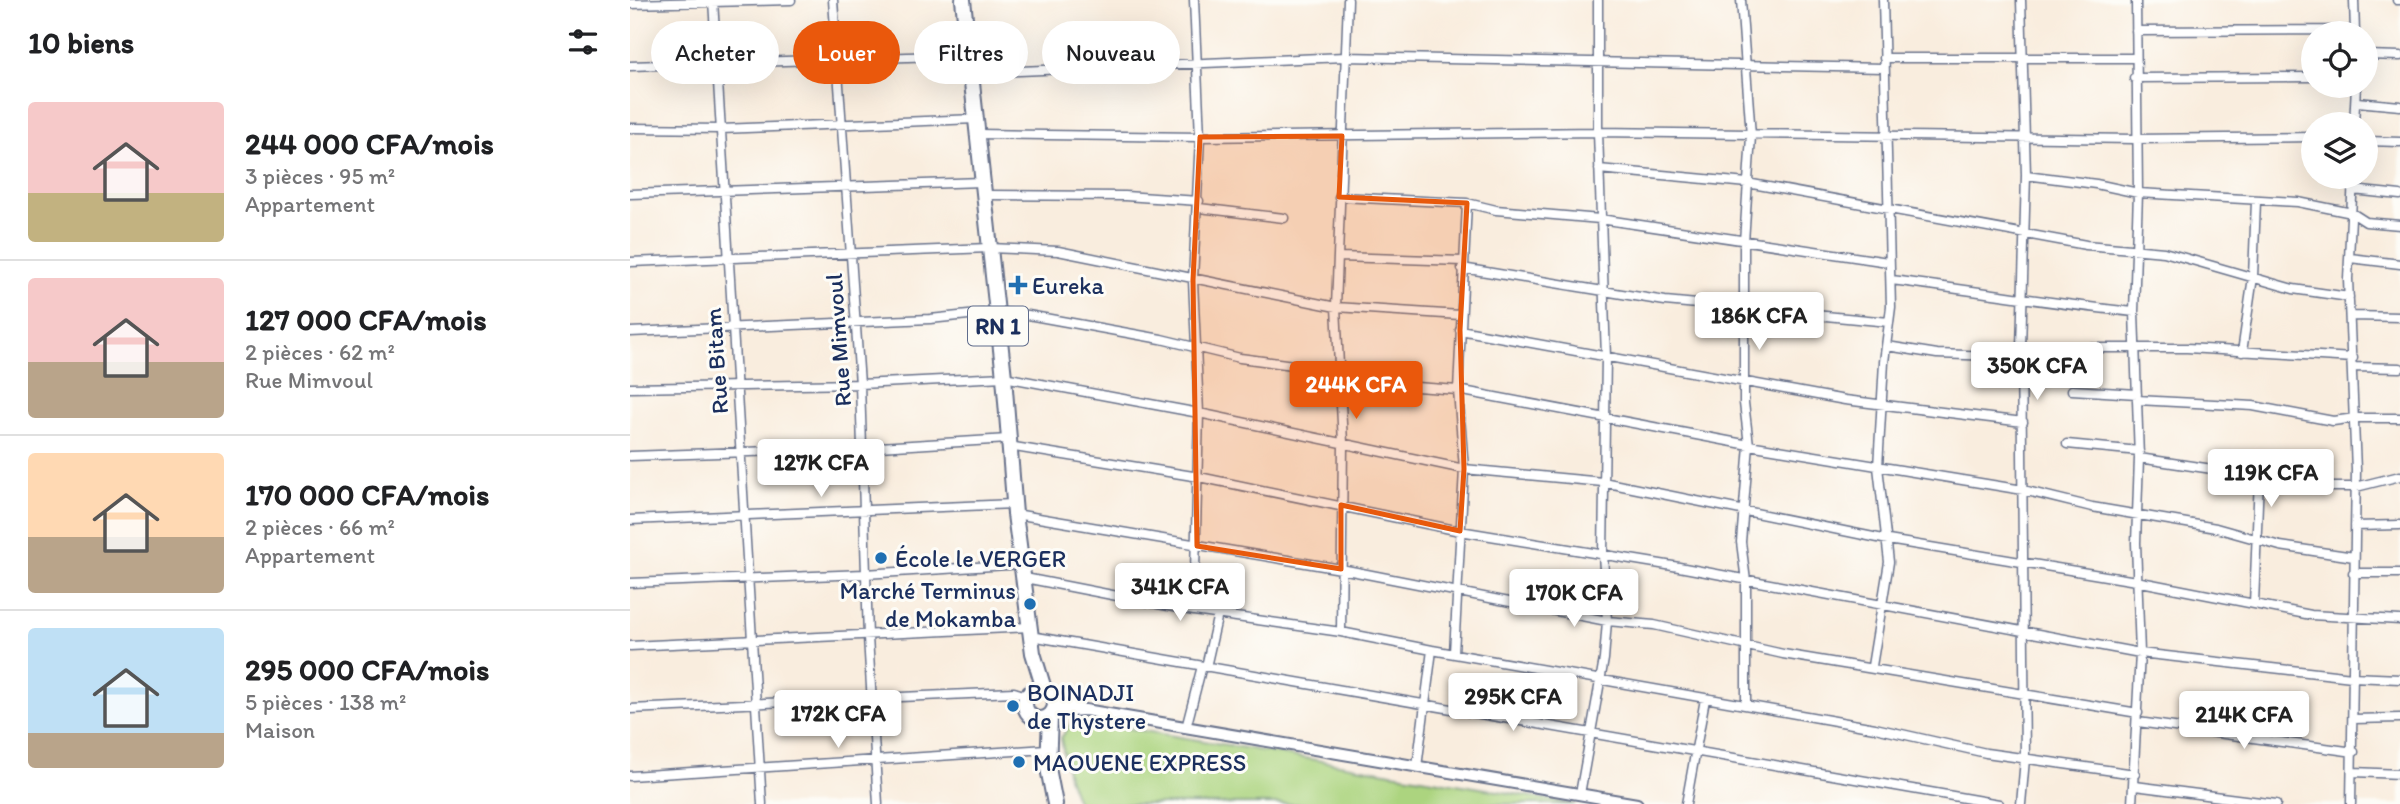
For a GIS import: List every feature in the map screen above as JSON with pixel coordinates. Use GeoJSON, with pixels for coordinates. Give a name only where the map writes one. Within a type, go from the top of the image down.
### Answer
{"type":"FeatureCollection","features":[{"type":"Feature","properties":{"kind":"highway","name":"RN 1"},"geometry":{"type":"LineString","coordinates":[[963,0],[965,21]]}},
{"type":"Feature","properties":{"kind":"highway","name":"RN 1"},"geometry":{"type":"LineString","coordinates":[[972,84],[1004,377],[1014,509],[1033,653],[1043,701],[1050,784],[1055,804]]}},
{"type":"Feature","properties":{"kind":"highway"},"geometry":{"type":"LineString","coordinates":[[1043,701],[1040,720],[1029,716],[1024,704],[1043,701]]}},
{"type":"Feature","properties":{"kind":"highway","name":"RN 1"},"geometry":{"type":"LineString","coordinates":[[1029,716],[1047,747]]}},
{"type":"Feature","properties":{"kind":"street"},"geometry":{"type":"LineString","coordinates":[[630,4],[791,0]]}},
{"type":"Feature","properties":{"kind":"street","name":"Rue Mimvoul"},"geometry":{"type":"LineString","coordinates":[[833,0],[835,21]]}},
{"type":"Feature","properties":{"kind":"street"},"geometry":{"type":"LineString","coordinates":[[1194,0],[1200,138],[1199,204],[1193,280],[1199,413],[1194,611]]}},
{"type":"Feature","properties":{"kind":"street"},"geometry":{"type":"LineString","coordinates":[[1341,632],[1343,443],[1336,307],[1348,0]]}},
{"type":"Feature","properties":{"kind":"street"},"geometry":{"type":"LineString","coordinates":[[1580,794],[1600,681],[1607,621],[1603,554],[1606,357],[1598,132],[1598,0]]}},
{"type":"Feature","properties":{"kind":"street"},"geometry":{"type":"LineString","coordinates":[[1741,0],[1751,136],[1744,242],[1744,381],[1749,445],[1741,542],[1746,581],[1746,705]]}},
{"type":"Feature","properties":{"kind":"street"},"geometry":{"type":"LineString","coordinates":[[1872,666],[1889,562],[1878,467],[1891,280],[1888,262],[1883,0]]}},
{"type":"Feature","properties":{"kind":"street"},"geometry":{"type":"LineString","coordinates":[[2021,0],[2026,176],[2022,353],[2025,759],[2021,804]]}},
{"type":"Feature","properties":{"kind":"street"},"geometry":{"type":"LineString","coordinates":[[2132,804],[2140,653],[2136,581],[2139,454],[2134,312],[2138,193],[2134,78],[2136,0]]}},
{"type":"Feature","properties":{"kind":"street"},"geometry":{"type":"LineString","coordinates":[[2354,0],[2355,21]]}},
{"type":"Feature","properties":{"kind":"street","name":"Rue Bitam"},"geometry":{"type":"LineString","coordinates":[[713,1],[714,21]]}},
{"type":"Feature","properties":{"kind":"street"},"geometry":{"type":"LineString","coordinates":[[2136,31],[2301,32]]}},
{"type":"Feature","properties":{"kind":"street"},"geometry":{"type":"LineString","coordinates":[[2378,55],[2400,56]]}},
{"type":"Feature","properties":{"kind":"street"},"geometry":{"type":"LineString","coordinates":[[1028,70],[1345,57],[1884,68]]}},
{"type":"Feature","properties":{"kind":"street"},"geometry":{"type":"LineString","coordinates":[[1884,58],[2135,58]]}},
{"type":"Feature","properties":{"kind":"street"},"geometry":{"type":"LineString","coordinates":[[630,66],[651,65]]}},
{"type":"Feature","properties":{"kind":"street"},"geometry":{"type":"LineString","coordinates":[[2134,78],[2301,77]]}},
{"type":"Feature","properties":{"kind":"street","name":"Rue Bitam"},"geometry":{"type":"LineString","coordinates":[[718,84],[762,804]]}},
{"type":"Feature","properties":{"kind":"street","name":"Rue Mimvoul"},"geometry":{"type":"LineString","coordinates":[[839,84],[860,384],[870,699],[878,804]]}},
{"type":"Feature","properties":{"kind":"street"},"geometry":{"type":"LineString","coordinates":[[2356,112],[2357,98]]}},
{"type":"Feature","properties":{"kind":"street"},"geometry":{"type":"LineString","coordinates":[[2357,102],[2400,106]]}},
{"type":"Feature","properties":{"kind":"street"},"geometry":{"type":"LineString","coordinates":[[630,128],[977,126],[1200,138],[1598,132],[2135,139],[2301,137]]}},
{"type":"Feature","properties":{"kind":"street"},"geometry":{"type":"LineString","coordinates":[[2378,141],[2400,142]]}},
{"type":"Feature","properties":{"kind":"street"},"geometry":{"type":"LineString","coordinates":[[1599,169],[1747,183],[2085,245],[2137,249],[2184,257],[2292,289],[2349,297]]}},
{"type":"Feature","properties":{"kind":"street"},"geometry":{"type":"LineString","coordinates":[[2026,176],[2138,193],[2298,202],[2352,213],[2366,222],[2400,225]]}},
{"type":"Feature","properties":{"kind":"street"},"geometry":{"type":"LineString","coordinates":[[630,194],[846,185],[984,189],[1125,196],[1199,204],[1284,218]]}},
{"type":"Feature","properties":{"kind":"street"},"geometry":{"type":"LineString","coordinates":[[2351,804],[2354,772],[2352,677],[2356,487],[2349,297],[2353,190],[2400,195]]}},
{"type":"Feature","properties":{"kind":"street"},"geometry":{"type":"LineString","coordinates":[[1339,197],[1466,203],[1506,212],[1601,219],[1888,262]]}},
{"type":"Feature","properties":{"kind":"street"},"geometry":{"type":"LineString","coordinates":[[2242,352],[2253,277],[2256,201]]}},
{"type":"Feature","properties":{"kind":"street"},"geometry":{"type":"LineString","coordinates":[[1454,653],[1460,591],[1464,469],[1458,390],[1466,203]]}},
{"type":"Feature","properties":{"kind":"street"},"geometry":{"type":"LineString","coordinates":[[630,262],[989,248],[1058,251],[1336,307],[1460,316]]}},
{"type":"Feature","properties":{"kind":"street"},"geometry":{"type":"LineString","coordinates":[[1339,257],[1463,264],[1605,292],[1745,309],[1889,322]]}},
{"type":"Feature","properties":{"kind":"street"},"geometry":{"type":"LineString","coordinates":[[2350,258],[2400,264]]}},
{"type":"Feature","properties":{"kind":"street"},"geometry":{"type":"LineString","coordinates":[[1891,280],[2023,297],[2066,306],[2134,312]]}},
{"type":"Feature","properties":{"kind":"street"},"geometry":{"type":"LineString","coordinates":[[630,332],[930,319],[997,312],[1079,322],[1240,358],[1339,371],[1388,384],[1458,390],[1749,445],[2023,490],[2092,507],[2137,513],[2255,538],[2292,549],[2354,557]]}},
{"type":"Feature","properties":{"kind":"street"},"geometry":{"type":"LineString","coordinates":[[2351,316],[2400,317]]}},
{"type":"Feature","properties":{"kind":"street"},"geometry":{"type":"LineString","coordinates":[[1460,330],[1744,381],[2023,422]]}},
{"type":"Feature","properties":{"kind":"street"},"geometry":{"type":"LineString","coordinates":[[1887,346],[1947,355],[2135,347],[2242,352],[2400,368]]}},
{"type":"Feature","properties":{"kind":"street"},"geometry":{"type":"LineString","coordinates":[[630,388],[860,384],[1004,377],[1199,413],[1464,469],[1603,482],[1888,540],[2136,581],[2254,604],[2353,620],[2400,620]]}},
{"type":"Feature","properties":{"kind":"street"},"geometry":{"type":"LineString","coordinates":[[2072,390],[2253,406],[2333,421],[2400,418]]}},
{"type":"Feature","properties":{"kind":"street"},"geometry":{"type":"LineString","coordinates":[[630,456],[1008,442],[1199,477],[1460,531],[1603,554],[2140,653],[2352,677],[2400,679]]}},
{"type":"Feature","properties":{"kind":"street"},"geometry":{"type":"LineString","coordinates":[[2067,444],[2139,454],[2259,478],[2356,487],[2400,476]]}},
{"type":"Feature","properties":{"kind":"street"},"geometry":{"type":"LineString","coordinates":[[2254,604],[2259,478]]}},
{"type":"Feature","properties":{"kind":"street"},"geometry":{"type":"LineString","coordinates":[[630,520],[1014,509],[1197,546],[1340,569],[1607,621],[1654,625],[1822,661],[1872,666],[2138,718],[2354,752]]}},
{"type":"Feature","properties":{"kind":"street"},"geometry":{"type":"LineString","coordinates":[[2355,526],[2400,525]]}},
{"type":"Feature","properties":{"kind":"street"},"geometry":{"type":"LineString","coordinates":[[630,583],[1024,571],[1194,611],[1341,632],[1600,681],[1746,705],[2025,759],[2135,774]]}},
{"type":"Feature","properties":{"kind":"street"},"geometry":{"type":"LineString","coordinates":[[2353,573],[2400,573]]}},
{"type":"Feature","properties":{"kind":"street"},"geometry":{"type":"LineString","coordinates":[[1186,728],[1218,614]]}},
{"type":"Feature","properties":{"kind":"street"},"geometry":{"type":"LineString","coordinates":[[630,646],[1030,631],[1204,667],[1427,702],[1999,804]]}},
{"type":"Feature","properties":{"kind":"street"},"geometry":{"type":"LineString","coordinates":[[1417,767],[1432,650]]}},
{"type":"Feature","properties":{"kind":"street"},"geometry":{"type":"LineString","coordinates":[[630,709],[755,701],[1014,692],[1085,710],[1637,804]]}},
{"type":"Feature","properties":{"kind":"street"},"geometry":{"type":"LineString","coordinates":[[1686,804],[1704,699]]}},
{"type":"Feature","properties":{"kind":"street"},"geometry":{"type":"LineString","coordinates":[[2353,719],[2400,718]]}},
{"type":"Feature","properties":{"kind":"street"},"geometry":{"type":"LineString","coordinates":[[630,776],[760,770],[1047,747]]}},
{"type":"Feature","properties":{"kind":"street"},"geometry":{"type":"LineString","coordinates":[[2354,772],[2400,774]]}},
{"type":"Feature","properties":{"kind":"street"},"geometry":{"type":"LineString","coordinates":[[2135,786],[2276,804]]}},
{"type":"Feature","properties":{"kind":"highlighted area"},"geometry":{"type":"Polygon","coordinates":[[[1342,136],[1339,197],[1467,203],[1460,330],[1464,469],[1460,531],[1341,505],[1341,569],[1197,546],[1193,280],[1200,137],[1342,136]]]}},
{"type":"Feature","properties":{"kind":"green space"},"geometry":{"type":"Polygon","coordinates":[[[1074,719],[1575,804],[1078,804],[1068,777],[1061,738],[1074,719]]]}},
{"type":"Feature","properties":{"kind":"place","name":"Eureka"},"geometry":{"type":"Point","coordinates":[1018,285]}},
{"type":"Feature","properties":{"kind":"place","name":"École le VERGER"},"geometry":{"type":"Point","coordinates":[881,558]}},
{"type":"Feature","properties":{"kind":"place","name":"Marché Terminus de Mokamba"},"geometry":{"type":"Point","coordinates":[1030,604]}},
{"type":"Feature","properties":{"kind":"place","name":"BOINADJI de Thystere"},"geometry":{"type":"Point","coordinates":[1013,706]}},
{"type":"Feature","properties":{"kind":"place","name":"MAOUENE EXPRESS"},"geometry":{"type":"Point","coordinates":[1019,762]}}]}
